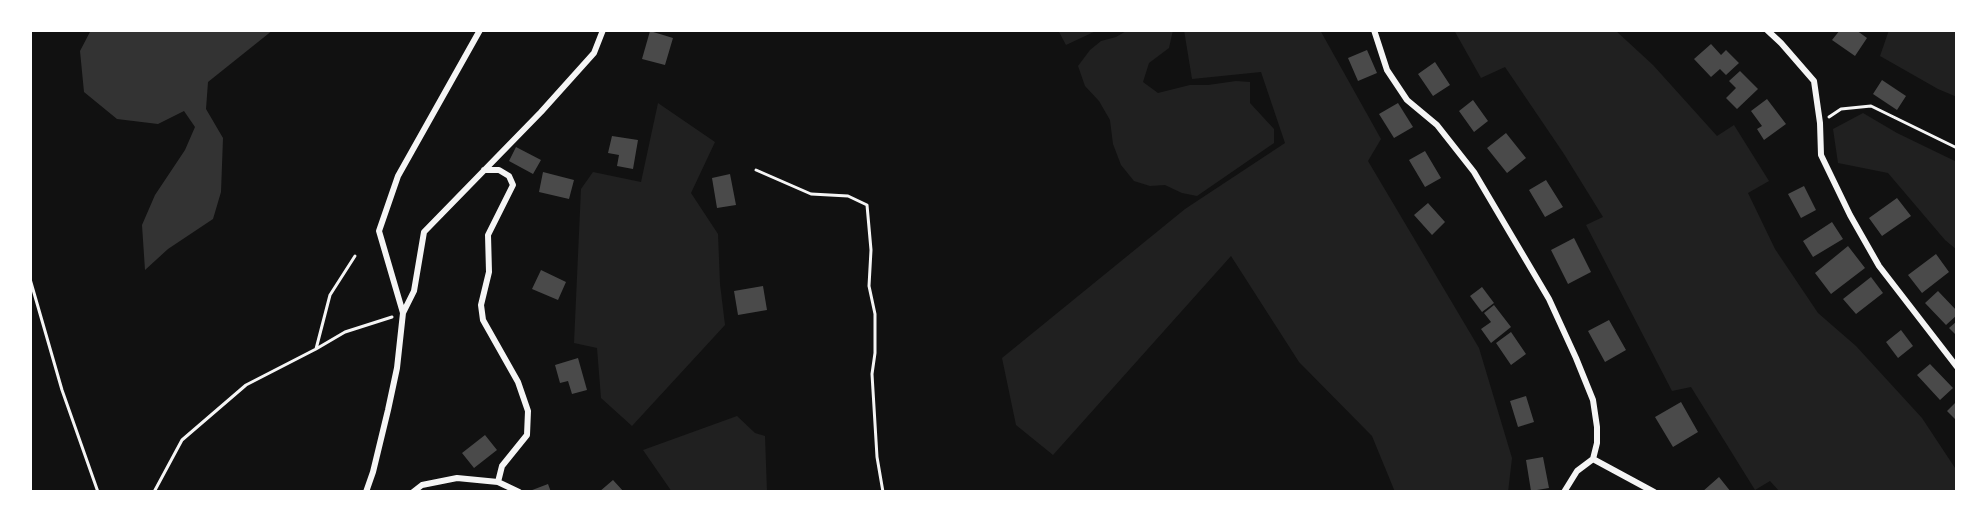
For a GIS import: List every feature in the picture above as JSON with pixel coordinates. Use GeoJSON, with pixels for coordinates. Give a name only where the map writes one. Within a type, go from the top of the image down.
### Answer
{"type":"FeatureCollection","features":[{"type":"Feature","properties":{"kind":"street"},"geometry":{"type":"LineString","coordinates":[[403,313],[379,231],[398,176],[480,30]]}},
{"type":"Feature","properties":{"kind":"street"},"geometry":{"type":"LineString","coordinates":[[366,492],[388,410],[397,368],[403,313],[414,291],[424,232],[542,112],[594,53],[603,30]]}},
{"type":"Feature","properties":{"kind":"street"},"geometry":{"type":"LineString","coordinates":[[1374,30],[1387,70],[1407,100],[1437,125],[1474,172],[1549,300],[1576,358],[1593,400],[1598,427],[1597,443],[1593,459],[1577,471],[1564,492]]}},
{"type":"Feature","properties":{"kind":"street"},"geometry":{"type":"LineString","coordinates":[[1767,30],[1814,81],[1820,123],[1821,155],[1850,215],[1879,266],[1957,368]]}},
{"type":"Feature","properties":{"kind":"street"},"geometry":{"type":"LineString","coordinates":[[484,170],[499,170],[509,176],[513,185],[488,235],[489,272],[481,305],[483,320],[518,382],[528,411],[527,435],[502,466],[498,482]]}},
{"type":"Feature","properties":{"kind":"street"},"geometry":{"type":"LineString","coordinates":[[1593,459],[1654,492]]}},
{"type":"Feature","properties":{"kind":"street"},"geometry":{"type":"LineString","coordinates":[[413,492],[422,485],[457,478],[498,482],[519,492]]}},
{"type":"Feature","properties":{"kind":"path"},"geometry":{"type":"LineString","coordinates":[[1820,123],[1841,109],[1872,106],[1957,148]]}},
{"type":"Feature","properties":{"kind":"path"},"geometry":{"type":"LineString","coordinates":[[756,170],[811,194],[848,196],[867,205],[871,250],[869,286],[875,314],[872,375],[877,457],[884,492]]}},
{"type":"Feature","properties":{"kind":"path"},"geometry":{"type":"LineString","coordinates":[[316,349],[330,295],[355,256]]}},
{"type":"Feature","properties":{"kind":"path"},"geometry":{"type":"LineString","coordinates":[[30,279],[62,390],[98,492]]}},
{"type":"Feature","properties":{"kind":"path"},"geometry":{"type":"LineString","coordinates":[[154,492],[182,440],[246,385],[345,332],[403,313]]}},
{"type":"Feature","properties":{"kind":"shaded area"},"geometry":{"type":"Polygon","coordinates":[[[91,30],[273,30],[208,82],[206,109],[223,138],[221,192],[213,219],[168,249],[145,270],[142,225],[155,195],[185,150],[195,127],[184,111],[158,124],[117,119],[84,92],[80,51],[91,30]]]}},
{"type":"Feature","properties":{"kind":"shaded area"},"geometry":{"type":"Polygon","coordinates":[[[1058,30],[1098,30],[1066,45],[1058,30]]]}},
{"type":"Feature","properties":{"kind":"shaded area"},"geometry":{"type":"Polygon","coordinates":[[[1128,30],[1173,30],[1169,48],[1149,63],[1143,82],[1158,93],[1190,85],[1250,82],[1250,103],[1274,129],[1274,143],[1197,196],[1182,193],[1165,185],[1150,186],[1134,181],[1121,165],[1113,144],[1110,120],[1099,101],[1085,86],[1078,66],[1090,50],[1101,41],[1116,37],[1128,30]]]}},
{"type":"Feature","properties":{"kind":"shaded area"},"geometry":{"type":"Polygon","coordinates":[[[1184,30],[1320,30],[1381,139],[1368,161],[1479,348],[1512,458],[1508,492],[1395,492],[1372,436],[1299,362],[1231,256],[1053,455],[1016,425],[1002,358],[1185,209],[1285,143],[1261,72],[1192,79],[1184,30]]]}},
{"type":"Feature","properties":{"kind":"shaded area"},"geometry":{"type":"Polygon","coordinates":[[[1454,30],[1615,30],[1653,65],[1717,136],[1734,125],[1769,181],[1748,193],[1775,249],[1818,313],[1856,346],[1922,418],[1957,471],[1957,492],[1780,492],[1770,481],[1755,490],[1691,387],[1672,391],[1586,225],[1603,217],[1564,154],[1505,67],[1481,78],[1454,30]]]}},
{"type":"Feature","properties":{"kind":"shaded area"},"geometry":{"type":"Polygon","coordinates":[[[1889,30],[1957,30],[1957,97],[1938,89],[1880,56],[1889,30]]]}},
{"type":"Feature","properties":{"kind":"shaded area"},"geometry":{"type":"Polygon","coordinates":[[[658,103],[715,142],[691,193],[718,234],[720,284],[725,325],[632,426],[601,398],[597,348],[574,343],[581,189],[593,172],[641,182],[658,103]]]}},
{"type":"Feature","properties":{"kind":"shaded area"},"geometry":{"type":"Polygon","coordinates":[[[1863,113],[1897,133],[1957,162],[1957,250],[1945,240],[1888,173],[1838,163],[1833,129],[1863,113]]]}},
{"type":"Feature","properties":{"kind":"shaded area"},"geometry":{"type":"Polygon","coordinates":[[[737,416],[755,433],[765,436],[767,492],[672,492],[643,450],[737,416]]]}},
{"type":"Feature","properties":{"kind":"building"},"geometry":{"type":"Polygon","coordinates":[[[1840,30],[1856,30],[1867,38],[1855,56],[1832,40],[1840,30]]]}},
{"type":"Feature","properties":{"kind":"building"},"geometry":{"type":"Polygon","coordinates":[[[650,31],[673,38],[665,65],[642,59],[650,31]]]}},
{"type":"Feature","properties":{"kind":"building"},"geometry":{"type":"Polygon","coordinates":[[[1711,44],[1721,55],[1726,50],[1739,63],[1726,75],[1720,69],[1711,77],[1694,59],[1711,44]]]}},
{"type":"Feature","properties":{"kind":"building"},"geometry":{"type":"Polygon","coordinates":[[[1367,50],[1377,73],[1358,81],[1348,58],[1367,50]]]}},
{"type":"Feature","properties":{"kind":"building"},"geometry":{"type":"Polygon","coordinates":[[[1435,62],[1450,85],[1433,96],[1418,74],[1435,62]]]}},
{"type":"Feature","properties":{"kind":"building"},"geometry":{"type":"Polygon","coordinates":[[[1740,71],[1758,89],[1737,109],[1726,98],[1736,88],[1729,81],[1740,71]]]}},
{"type":"Feature","properties":{"kind":"building"},"geometry":{"type":"Polygon","coordinates":[[[1882,80],[1906,96],[1897,110],[1873,94],[1882,80]]]}},
{"type":"Feature","properties":{"kind":"building"},"geometry":{"type":"Polygon","coordinates":[[[1767,99],[1786,124],[1764,140],[1757,129],[1762,126],[1751,111],[1767,99]]]}},
{"type":"Feature","properties":{"kind":"building"},"geometry":{"type":"Polygon","coordinates":[[[1473,100],[1488,121],[1474,132],[1459,111],[1473,100]]]}},
{"type":"Feature","properties":{"kind":"building"},"geometry":{"type":"Polygon","coordinates":[[[1398,103],[1413,127],[1394,138],[1379,114],[1398,103]]]}},
{"type":"Feature","properties":{"kind":"building"},"geometry":{"type":"Polygon","coordinates":[[[1506,133],[1526,158],[1507,173],[1487,148],[1506,133]]]}},
{"type":"Feature","properties":{"kind":"building"},"geometry":{"type":"Polygon","coordinates":[[[612,136],[638,140],[633,169],[617,166],[619,155],[608,153],[612,136]]]}},
{"type":"Feature","properties":{"kind":"building"},"geometry":{"type":"Polygon","coordinates":[[[516,147],[541,160],[533,174],[509,161],[516,147]]]}},
{"type":"Feature","properties":{"kind":"building"},"geometry":{"type":"Polygon","coordinates":[[[1425,151],[1441,178],[1425,187],[1409,160],[1425,151]]]}},
{"type":"Feature","properties":{"kind":"building"},"geometry":{"type":"Polygon","coordinates":[[[543,172],[574,180],[569,199],[539,192],[543,172]]]}},
{"type":"Feature","properties":{"kind":"building"},"geometry":{"type":"Polygon","coordinates":[[[730,174],[736,205],[717,208],[712,178],[730,174]]]}},
{"type":"Feature","properties":{"kind":"building"},"geometry":{"type":"Polygon","coordinates":[[[1546,180],[1563,207],[1545,217],[1529,190],[1546,180]]]}},
{"type":"Feature","properties":{"kind":"building"},"geometry":{"type":"Polygon","coordinates":[[[1804,186],[1816,210],[1801,218],[1788,194],[1804,186]]]}},
{"type":"Feature","properties":{"kind":"building"},"geometry":{"type":"Polygon","coordinates":[[[1897,198],[1911,216],[1882,236],[1869,218],[1897,198]]]}},
{"type":"Feature","properties":{"kind":"building"},"geometry":{"type":"Polygon","coordinates":[[[1428,203],[1445,222],[1432,235],[1414,215],[1428,203]]]}},
{"type":"Feature","properties":{"kind":"building"},"geometry":{"type":"Polygon","coordinates":[[[1832,222],[1843,239],[1813,257],[1803,241],[1832,222]]]}},
{"type":"Feature","properties":{"kind":"building"},"geometry":{"type":"Polygon","coordinates":[[[1574,238],[1591,272],[1568,284],[1551,250],[1574,238]]]}},
{"type":"Feature","properties":{"kind":"building"},"geometry":{"type":"Polygon","coordinates":[[[1848,246],[1865,268],[1831,294],[1815,273],[1848,246]]]}},
{"type":"Feature","properties":{"kind":"building"},"geometry":{"type":"Polygon","coordinates":[[[1936,254],[1949,272],[1922,293],[1908,275],[1936,254]]]}},
{"type":"Feature","properties":{"kind":"building"},"geometry":{"type":"Polygon","coordinates":[[[541,270],[566,282],[558,300],[532,289],[541,270]]]}},
{"type":"Feature","properties":{"kind":"building"},"geometry":{"type":"Polygon","coordinates":[[[1871,277],[1883,293],[1856,314],[1843,299],[1871,277]]]}},
{"type":"Feature","properties":{"kind":"building"},"geometry":{"type":"Polygon","coordinates":[[[763,286],[767,310],[738,315],[734,291],[763,286]]]}},
{"type":"Feature","properties":{"kind":"building"},"geometry":{"type":"Polygon","coordinates":[[[1482,287],[1494,303],[1482,312],[1470,296],[1482,287]]]}},
{"type":"Feature","properties":{"kind":"building"},"geometry":{"type":"Polygon","coordinates":[[[1938,291],[1957,311],[1957,315],[1946,325],[1925,303],[1938,291]]]}},
{"type":"Feature","properties":{"kind":"building"},"geometry":{"type":"Polygon","coordinates":[[[1494,305],[1511,327],[1491,343],[1481,329],[1491,322],[1484,313],[1494,305]]]}},
{"type":"Feature","properties":{"kind":"building"},"geometry":{"type":"Polygon","coordinates":[[[1609,320],[1626,350],[1605,362],[1588,331],[1609,320]]]}},
{"type":"Feature","properties":{"kind":"building"},"geometry":{"type":"Polygon","coordinates":[[[1957,321],[1957,336],[1949,328],[1957,321]]]}},
{"type":"Feature","properties":{"kind":"building"},"geometry":{"type":"Polygon","coordinates":[[[1901,330],[1913,346],[1898,358],[1886,342],[1901,330]]]}},
{"type":"Feature","properties":{"kind":"building"},"geometry":{"type":"Polygon","coordinates":[[[1511,332],[1526,354],[1511,365],[1496,343],[1511,332]]]}},
{"type":"Feature","properties":{"kind":"building"},"geometry":{"type":"Polygon","coordinates":[[[578,358],[587,390],[572,394],[568,381],[560,383],[555,365],[578,358]]]}},
{"type":"Feature","properties":{"kind":"building"},"geometry":{"type":"Polygon","coordinates":[[[1930,364],[1953,388],[1940,400],[1917,375],[1930,364]]]}},
{"type":"Feature","properties":{"kind":"building"},"geometry":{"type":"Polygon","coordinates":[[[1526,396],[1534,422],[1518,427],[1510,401],[1526,396]]]}},
{"type":"Feature","properties":{"kind":"building"},"geometry":{"type":"Polygon","coordinates":[[[1957,401],[1957,421],[1947,411],[1957,401]]]}},
{"type":"Feature","properties":{"kind":"building"},"geometry":{"type":"Polygon","coordinates":[[[1681,402],[1698,432],[1673,447],[1655,417],[1681,402]]]}},
{"type":"Feature","properties":{"kind":"building"},"geometry":{"type":"Polygon","coordinates":[[[485,435],[497,450],[474,468],[462,453],[485,435]]]}},
{"type":"Feature","properties":{"kind":"building"},"geometry":{"type":"Polygon","coordinates":[[[1543,457],[1549,488],[1531,491],[1526,460],[1543,457]]]}},
{"type":"Feature","properties":{"kind":"building"},"geometry":{"type":"Polygon","coordinates":[[[1719,477],[1731,492],[1702,492],[1719,477]]]}},
{"type":"Feature","properties":{"kind":"building"},"geometry":{"type":"Polygon","coordinates":[[[613,480],[624,492],[599,492],[613,480]]]}},
{"type":"Feature","properties":{"kind":"building"},"geometry":{"type":"Polygon","coordinates":[[[548,484],[551,492],[527,492],[548,484]]]}}]}
